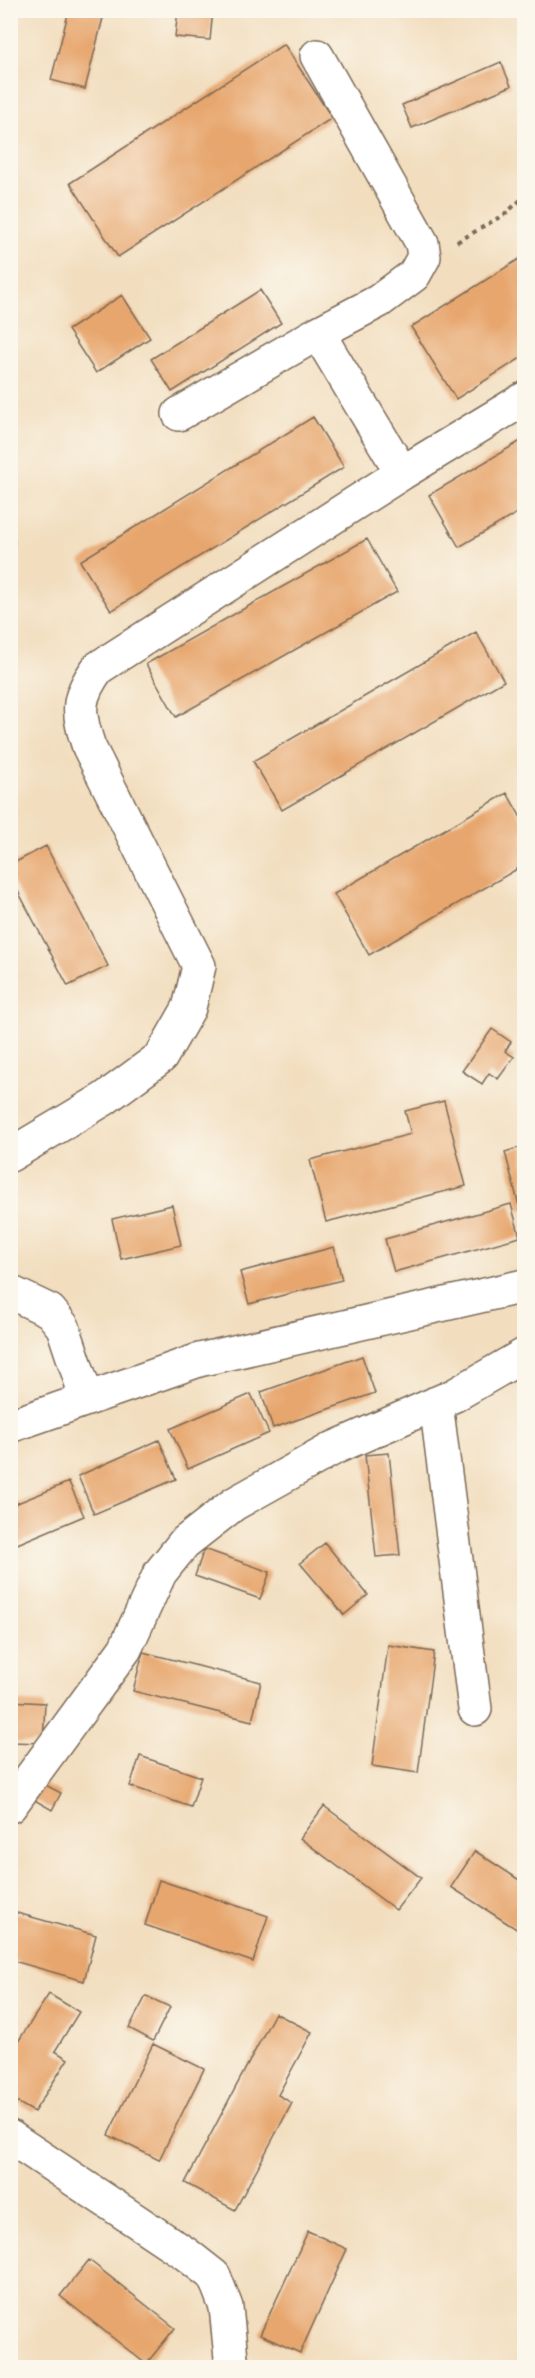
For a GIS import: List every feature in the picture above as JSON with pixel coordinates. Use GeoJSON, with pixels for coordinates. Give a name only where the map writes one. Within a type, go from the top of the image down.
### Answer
{"type":"FeatureCollection","features":[{"type":"Feature","properties":{"kind":"street"},"geometry":{"type":"LineString","coordinates":[[179,414],[318,333],[379,301],[414,275],[424,257],[422,243],[317,56]]}},
{"type":"Feature","properties":{"kind":"street"},"geometry":{"type":"LineString","coordinates":[[318,333],[402,473]]}},
{"type":"Feature","properties":{"kind":"street"},"geometry":{"type":"LineString","coordinates":[[10,1155],[104,1099],[161,1057],[189,1008],[200,966],[89,747],[79,718],[83,689],[99,668],[402,473],[525,399]]}},
{"type":"Feature","properties":{"kind":"street"},"geometry":{"type":"LineString","coordinates":[[10,1426],[198,1360],[525,1286]]}},
{"type":"Feature","properties":{"kind":"street"},"geometry":{"type":"LineString","coordinates":[[10,1292],[50,1311],[63,1327],[87,1399]]}},
{"type":"Feature","properties":{"kind":"street"},"geometry":{"type":"LineString","coordinates":[[10,1806],[125,1649],[160,1573],[184,1543],[234,1504],[334,1448],[436,1403],[525,1355]]}},
{"type":"Feature","properties":{"kind":"street"},"geometry":{"type":"LineString","coordinates":[[436,1403],[475,1709]]}},
{"type":"Feature","properties":{"kind":"street"},"geometry":{"type":"LineString","coordinates":[[10,2137],[186,2254],[214,2276],[226,2307],[232,2367]]}},
{"type":"Feature","properties":{"kind":"path"},"geometry":{"type":"LineString","coordinates":[[424,257],[473,235],[525,197]]}},
{"type":"Feature","properties":{"kind":"building"},"geometry":{"type":"Polygon","coordinates":[[[69,10],[105,10],[85,89],[51,80],[69,10]]]}},
{"type":"Feature","properties":{"kind":"building"},"geometry":{"type":"Polygon","coordinates":[[[178,10],[213,10],[210,40],[175,37],[178,10]]]}},
{"type":"Feature","properties":{"kind":"building"},"geometry":{"type":"Polygon","coordinates":[[[284,44],[332,118],[118,257],[70,183],[284,44]]]}},
{"type":"Feature","properties":{"kind":"building"},"geometry":{"type":"Polygon","coordinates":[[[501,62],[511,86],[412,128],[402,105],[501,62]]]}},
{"type":"Feature","properties":{"kind":"building"},"geometry":{"type":"Polygon","coordinates":[[[524,256],[524,356],[456,399],[411,327],[524,256]]]}},
{"type":"Feature","properties":{"kind":"building"},"geometry":{"type":"Polygon","coordinates":[[[260,290],[281,323],[172,392],[151,359],[260,290]]]}},
{"type":"Feature","properties":{"kind":"building"},"geometry":{"type":"Polygon","coordinates":[[[122,295],[150,338],[96,373],[68,330],[122,295]]]}},
{"type":"Feature","properties":{"kind":"building"},"geometry":{"type":"Polygon","coordinates":[[[313,417],[344,467],[111,611],[80,561],[313,417]]]}},
{"type":"Feature","properties":{"kind":"building"},"geometry":{"type":"Polygon","coordinates":[[[524,439],[524,509],[459,547],[429,495],[524,439]]]}},
{"type":"Feature","properties":{"kind":"building"},"geometry":{"type":"Polygon","coordinates":[[[10,527],[15,543],[10,544],[10,527]]]}},
{"type":"Feature","properties":{"kind":"building"},"geometry":{"type":"Polygon","coordinates":[[[367,539],[397,592],[176,717],[146,664],[367,539]]]}},
{"type":"Feature","properties":{"kind":"building"},"geometry":{"type":"Polygon","coordinates":[[[476,632],[504,681],[282,810],[253,761],[476,632]]]}},
{"type":"Feature","properties":{"kind":"building"},"geometry":{"type":"Polygon","coordinates":[[[507,793],[524,823],[524,865],[369,955],[334,894],[507,793]]]}},
{"type":"Feature","properties":{"kind":"building"},"geometry":{"type":"Polygon","coordinates":[[[46,846],[108,966],[68,986],[10,876],[10,865],[46,846]]]}},
{"type":"Feature","properties":{"kind":"building"},"geometry":{"type":"Polygon","coordinates":[[[492,1029],[511,1042],[505,1051],[514,1057],[498,1079],[489,1073],[482,1084],[462,1071],[492,1029]]]}},
{"type":"Feature","properties":{"kind":"building"},"geometry":{"type":"Polygon","coordinates":[[[444,1101],[466,1186],[326,1222],[310,1160],[411,1134],[405,1111],[444,1101]]]}},
{"type":"Feature","properties":{"kind":"building"},"geometry":{"type":"Polygon","coordinates":[[[524,1146],[524,1209],[520,1210],[505,1152],[524,1146]]]}},
{"type":"Feature","properties":{"kind":"building"},"geometry":{"type":"Polygon","coordinates":[[[511,1204],[520,1237],[394,1272],[385,1239],[511,1204]]]}},
{"type":"Feature","properties":{"kind":"building"},"geometry":{"type":"Polygon","coordinates":[[[172,1205],[181,1245],[121,1259],[112,1219],[172,1205]]]}},
{"type":"Feature","properties":{"kind":"building"},"geometry":{"type":"Polygon","coordinates":[[[334,1247],[342,1280],[249,1304],[240,1272],[334,1247]]]}},
{"type":"Feature","properties":{"kind":"building"},"geometry":{"type":"Polygon","coordinates":[[[362,1356],[375,1393],[273,1428],[261,1392],[362,1356]]]}},
{"type":"Feature","properties":{"kind":"building"},"geometry":{"type":"Polygon","coordinates":[[[251,1394],[269,1433],[188,1469],[170,1429],[251,1394]]]}},
{"type":"Feature","properties":{"kind":"building"},"geometry":{"type":"Polygon","coordinates":[[[159,1440],[176,1479],[94,1514],[78,1476],[159,1440]]]}},
{"type":"Feature","properties":{"kind":"building"},"geometry":{"type":"Polygon","coordinates":[[[389,1453],[400,1555],[376,1557],[365,1455],[389,1453]]]}},
{"type":"Feature","properties":{"kind":"building"},"geometry":{"type":"Polygon","coordinates":[[[69,1482],[84,1516],[10,1547],[10,1506],[69,1482]]]}},
{"type":"Feature","properties":{"kind":"building"},"geometry":{"type":"Polygon","coordinates":[[[325,1543],[368,1595],[344,1615],[300,1563],[325,1543]]]}},
{"type":"Feature","properties":{"kind":"building"},"geometry":{"type":"Polygon","coordinates":[[[204,1549],[270,1572],[260,1599],[195,1576],[204,1549]]]}},
{"type":"Feature","properties":{"kind":"building"},"geometry":{"type":"Polygon","coordinates":[[[388,1645],[434,1652],[418,1773],[372,1766],[388,1645]]]}},
{"type":"Feature","properties":{"kind":"building"},"geometry":{"type":"Polygon","coordinates":[[[143,1652],[261,1682],[252,1721],[133,1691],[143,1652]]]}},
{"type":"Feature","properties":{"kind":"building"},"geometry":{"type":"Polygon","coordinates":[[[10,1701],[45,1703],[43,1743],[10,1742],[10,1701]]]}},
{"type":"Feature","properties":{"kind":"building"},"geometry":{"type":"Polygon","coordinates":[[[140,1756],[201,1777],[191,1807],[130,1786],[140,1756]]]}},
{"type":"Feature","properties":{"kind":"building"},"geometry":{"type":"Polygon","coordinates":[[[40,1782],[61,1793],[52,1810],[31,1798],[40,1782]]]}},
{"type":"Feature","properties":{"kind":"building"},"geometry":{"type":"Polygon","coordinates":[[[324,1806],[421,1878],[396,1910],[300,1838],[324,1806]]]}},
{"type":"Feature","properties":{"kind":"building"},"geometry":{"type":"Polygon","coordinates":[[[475,1851],[524,1883],[524,1934],[451,1887],[475,1851]]]}},
{"type":"Feature","properties":{"kind":"building"},"geometry":{"type":"Polygon","coordinates":[[[159,1880],[268,1916],[253,1962],[145,1925],[159,1880]]]}},
{"type":"Feature","properties":{"kind":"building"},"geometry":{"type":"Polygon","coordinates":[[[10,1911],[96,1935],[84,1981],[10,1960],[10,1911]]]}},
{"type":"Feature","properties":{"kind":"building"},"geometry":{"type":"Polygon","coordinates":[[[524,1939],[524,1952],[519,1948],[524,1939]]]}},
{"type":"Feature","properties":{"kind":"building"},"geometry":{"type":"Polygon","coordinates":[[[49,1994],[79,2012],[55,2051],[68,2059],[34,2112],[10,2098],[10,2054],[49,1994]]]}},
{"type":"Feature","properties":{"kind":"building"},"geometry":{"type":"Polygon","coordinates":[[[146,1996],[170,2007],[153,2041],[129,2028],[146,1996]]]}},
{"type":"Feature","properties":{"kind":"building"},"geometry":{"type":"Polygon","coordinates":[[[275,2013],[312,2032],[278,2095],[292,2103],[235,2210],[185,2183],[275,2013]]]}},
{"type":"Feature","properties":{"kind":"building"},"geometry":{"type":"Polygon","coordinates":[[[153,2044],[204,2069],[159,2160],[108,2135],[153,2044]]]}},
{"type":"Feature","properties":{"kind":"building"},"geometry":{"type":"Polygon","coordinates":[[[308,2231],[347,2249],[300,2353],[260,2335],[308,2231]]]}},
{"type":"Feature","properties":{"kind":"building"},"geometry":{"type":"Polygon","coordinates":[[[89,2260],[175,2328],[146,2364],[60,2296],[89,2260]]]}}]}
